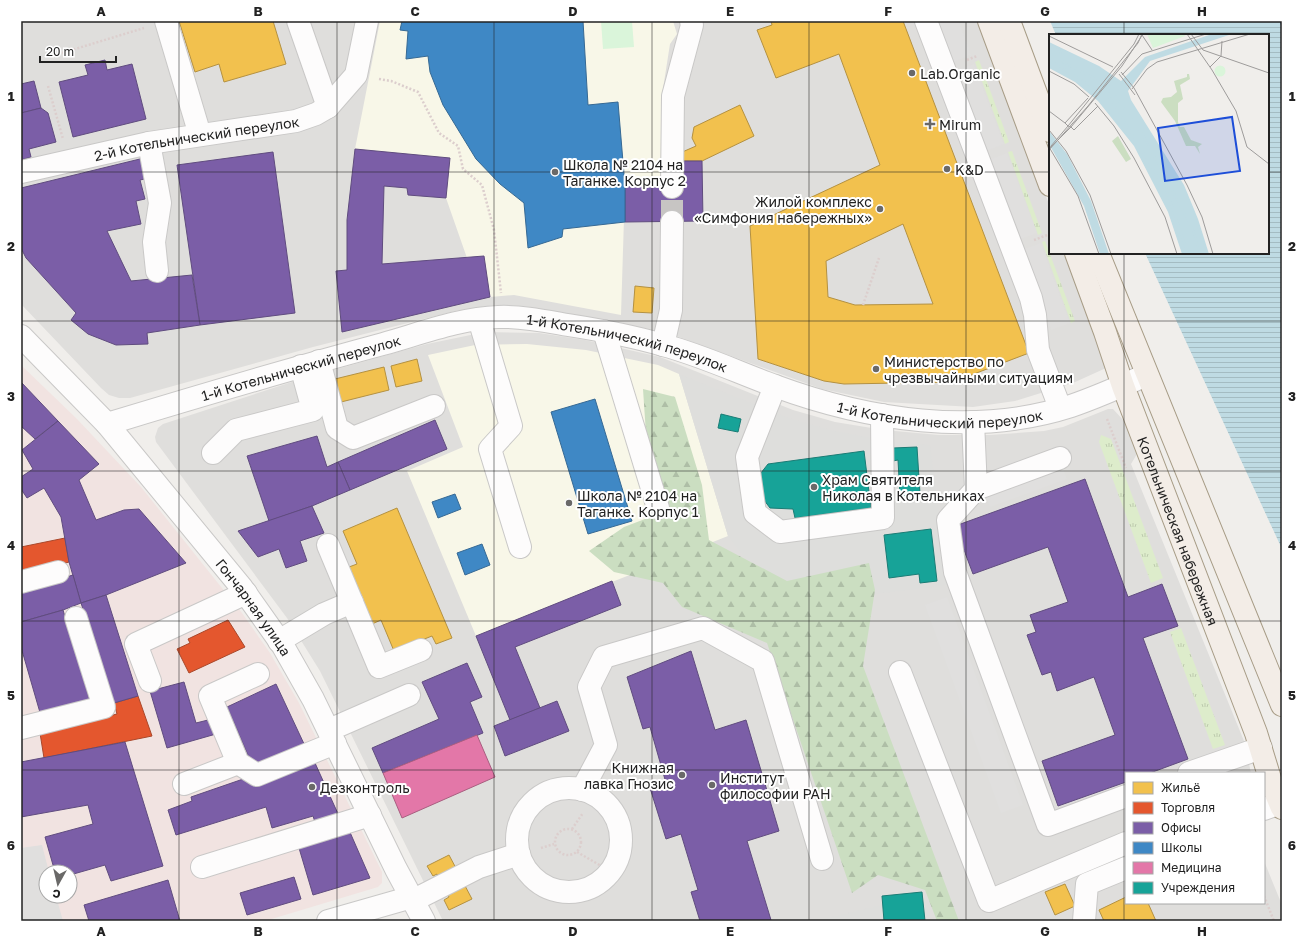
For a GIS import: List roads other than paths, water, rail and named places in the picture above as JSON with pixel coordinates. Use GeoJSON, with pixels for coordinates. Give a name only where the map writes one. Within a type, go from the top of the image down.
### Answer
{"type":"FeatureCollection","features":[{"type":"Feature","properties":{"kind":"main road"},"geometry":{"type":"LineString","coordinates":[[989,21],[1049,182]]}},
{"type":"Feature","properties":{"kind":"main road"},"geometry":{"type":"LineString","coordinates":[[1009,21],[1049,128]]}},
{"type":"Feature","properties":{"kind":"main road","name":"Котельническая набережная"},"geometry":{"type":"LineString","coordinates":[[1076,254],[1123,386],[1261,748],[1268,783],[1275,807]]}},
{"type":"Feature","properties":{"kind":"main road","name":"Котельническая набережная"},"geometry":{"type":"LineString","coordinates":[[1098,254],[1146,375],[1282,705]]}},
{"type":"Feature","properties":{"kind":"street"},"geometry":{"type":"LineString","coordinates":[[166,21],[200,135]]}},
{"type":"Feature","properties":{"kind":"street"},"geometry":{"type":"LineString","coordinates":[[298,21],[328,107]]}},
{"type":"Feature","properties":{"kind":"street","name":"2-й Котельнический переулок"},"geometry":{"type":"LineString","coordinates":[[21,172],[149,143],[296,121],[316,114],[328,107],[356,75],[367,21]]}},
{"type":"Feature","properties":{"kind":"street"},"geometry":{"type":"LineString","coordinates":[[926,21],[1031,298],[1035,315],[1038,350],[1060,408]]}},
{"type":"Feature","properties":{"kind":"street"},"geometry":{"type":"LineString","coordinates":[[672,187],[673,96],[693,22]]}},
{"type":"Feature","properties":{"kind":"street"},"geometry":{"type":"LineString","coordinates":[[149,143],[160,203],[154,242],[157,271]]}},
{"type":"Feature","properties":{"kind":"street"},"geometry":{"type":"LineString","coordinates":[[663,345],[671,310],[672,222]]}},
{"type":"Feature","properties":{"kind":"street","name":"1-й Котельнический переулок"},"geometry":{"type":"LineString","coordinates":[[107,424],[310,363],[479,319],[498,317],[522,318],[604,331],[663,345],[775,386],[834,405],[882,415],[926,421],[973,422],[1026,416],[1060,408],[1123,386],[1146,375]]}},
{"type":"Feature","properties":{"kind":"street"},"geometry":{"type":"LineString","coordinates":[[479,319],[511,426],[490,449],[520,547]]}},
{"type":"Feature","properties":{"kind":"street"},"geometry":{"type":"LineString","coordinates":[[604,331],[658,508]]}},
{"type":"Feature","properties":{"kind":"street","name":"Гончарная улица"},"geometry":{"type":"LineString","coordinates":[[21,336],[107,424],[246,593],[280,641],[314,699],[370,815],[424,921]]}},
{"type":"Feature","properties":{"kind":"street"},"geometry":{"type":"LineString","coordinates":[[310,363],[337,428],[353,438],[434,406]]}},
{"type":"Feature","properties":{"kind":"street"},"geometry":{"type":"LineString","coordinates":[[213,453],[236,430],[313,410],[310,363]]}},
{"type":"Feature","properties":{"kind":"street"},"geometry":{"type":"LineString","coordinates":[[775,386],[747,457],[755,513],[780,532],[883,518],[882,415]]}},
{"type":"Feature","properties":{"kind":"street"},"geometry":{"type":"LineString","coordinates":[[973,422],[976,489]]}},
{"type":"Feature","properties":{"kind":"street"},"geometry":{"type":"LineString","coordinates":[[1060,458],[976,489],[948,520],[955,572],[1048,825],[1125,796]]}},
{"type":"Feature","properties":{"kind":"street"},"geometry":{"type":"LineString","coordinates":[[328,545],[379,667],[421,650]]}},
{"type":"Feature","properties":{"kind":"street"},"geometry":{"type":"LineString","coordinates":[[21,582],[58,572]]}},
{"type":"Feature","properties":{"kind":"street"},"geometry":{"type":"LineString","coordinates":[[150,681],[136,644],[246,593]]}},
{"type":"Feature","properties":{"kind":"street"},"geometry":{"type":"LineString","coordinates":[[280,641],[324,614],[352,602]]}},
{"type":"Feature","properties":{"kind":"street"},"geometry":{"type":"LineString","coordinates":[[21,728],[104,707],[76,618]]}},
{"type":"Feature","properties":{"kind":"street"},"geometry":{"type":"LineString","coordinates":[[582,790],[606,745],[589,687],[604,657],[703,628],[763,661],[822,859]]}},
{"type":"Feature","properties":{"kind":"street"},"geometry":{"type":"LineString","coordinates":[[900,672],[989,901],[1125,843]]}},
{"type":"Feature","properties":{"kind":"street"},"geometry":{"type":"LineString","coordinates":[[258,674],[210,696],[238,764],[257,775],[409,695]]}},
{"type":"Feature","properties":{"kind":"street"},"geometry":{"type":"LineString","coordinates":[[1192,772],[1261,748]]}},
{"type":"Feature","properties":{"kind":"street"},"geometry":{"type":"LineString","coordinates":[[184,784],[238,764]]}},
{"type":"Feature","properties":{"kind":"street"},"geometry":{"type":"LineString","coordinates":[[568,788],[582,790],[594,795],[606,803],[614,813],[619,826],[621,839],[620,853],[615,865],[596,885],[583,890],[570,892],[556,890],[544,885],[533,877],[524,866],[519,854],[517,840],[519,827],[524,814],[532,804],[543,795],[555,790],[568,788]]}},
{"type":"Feature","properties":{"kind":"street"},"geometry":{"type":"LineString","coordinates":[[202,867],[370,815]]}},
{"type":"Feature","properties":{"kind":"street"},"geometry":{"type":"LineString","coordinates":[[328,921],[413,899],[479,867],[519,854]]}},
{"type":"Feature","properties":{"kind":"street"},"geometry":{"type":"LineString","coordinates":[[1084,921],[1087,884],[1125,868]]}},
{"type":"Feature","properties":{"kind":"water"},"geometry":{"type":"Polygon","coordinates":[[[1050,21],[1282,21],[1282,549],[1145,254],[1269,254],[1269,34],[1056,34],[1050,21]]]}},
{"type":"Feature","properties":{"kind":"tunnel"},"geometry":{"type":"LineString","coordinates":[[672,187],[672,222]]}},
{"type":"Feature","properties":{"kind":"place","name":"Lab.Organic"},"geometry":{"type":"Point","coordinates":[912,73]}},
{"type":"Feature","properties":{"kind":"place","name":"Mirum"},"geometry":{"type":"Point","coordinates":[930,124]}},
{"type":"Feature","properties":{"kind":"place","name":"K&D"},"geometry":{"type":"Point","coordinates":[947,169]}},
{"type":"Feature","properties":{"kind":"place","name":"Школа № 2104 на Таганке. Корпус 2"},"geometry":{"type":"Point","coordinates":[555,172]}},
{"type":"Feature","properties":{"kind":"place","name":"Жилой комплекс «Симфония набережных»"},"geometry":{"type":"Point","coordinates":[880,209]}},
{"type":"Feature","properties":{"kind":"place","name":"Министерство по чрезвычайными ситуациям"},"geometry":{"type":"Point","coordinates":[876,369]}},
{"type":"Feature","properties":{"kind":"place","name":"Храм Святителя Николая в Котельниках"},"geometry":{"type":"Point","coordinates":[814,487]}},
{"type":"Feature","properties":{"kind":"place","name":"Школа № 2104 на Таганке. Корпус 1"},"geometry":{"type":"Point","coordinates":[569,503]}},
{"type":"Feature","properties":{"kind":"place","name":"Книжная лавка Гнозис"},"geometry":{"type":"Point","coordinates":[682,775]}},
{"type":"Feature","properties":{"kind":"place","name":"Институт философии РАН"},"geometry":{"type":"Point","coordinates":[712,785]}},
{"type":"Feature","properties":{"kind":"place","name":"Дезконтроль"},"geometry":{"type":"Point","coordinates":[312,787]}}]}
